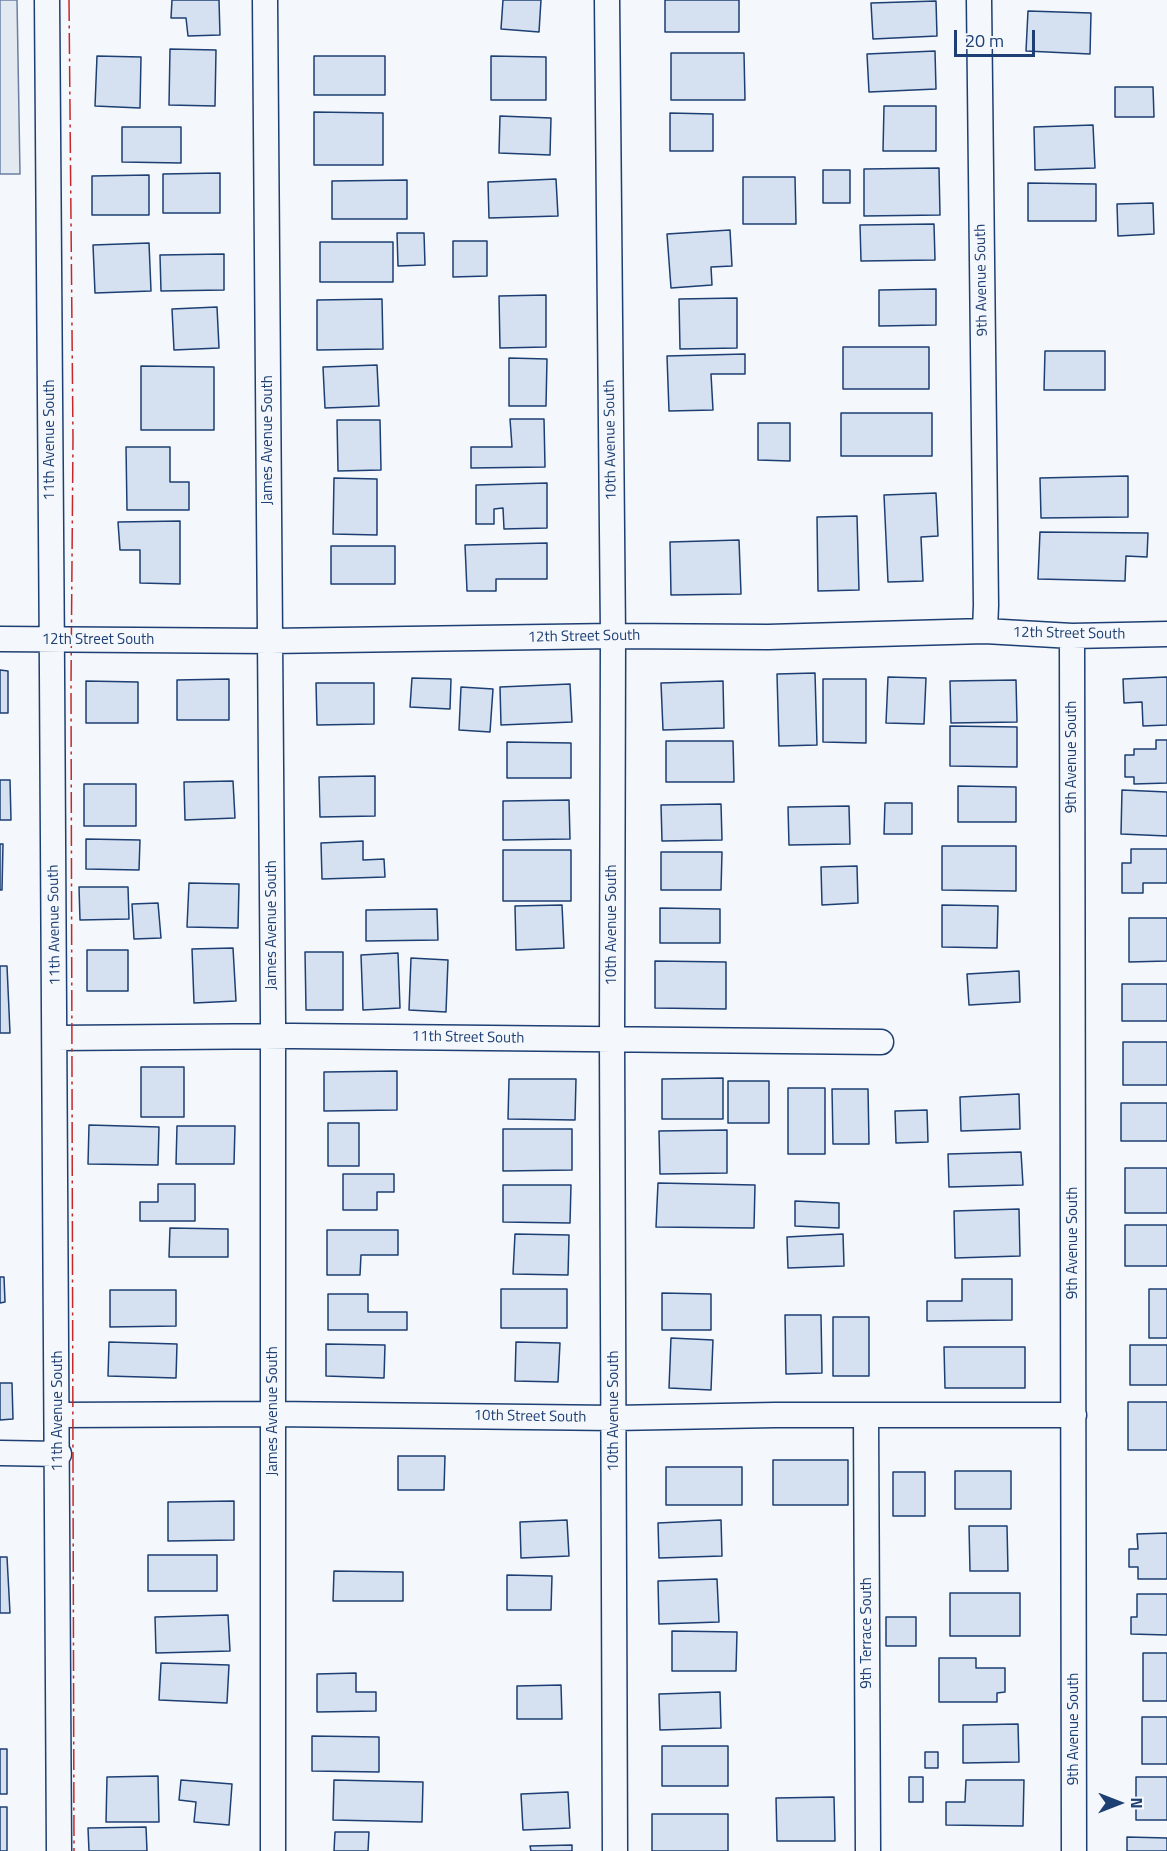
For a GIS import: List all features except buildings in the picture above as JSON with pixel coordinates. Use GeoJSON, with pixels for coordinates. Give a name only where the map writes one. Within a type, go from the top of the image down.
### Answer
{"type":"FeatureCollection","features":[{"type":"Feature","properties":{"kind":"street","name":"11th Avenue South"},"geometry":{"type":"LineString","coordinates":[[48,0],[51,639],[59,1416],[60,1851]]}},
{"type":"Feature","properties":{"kind":"street","name":"James Avenue South"},"geometry":{"type":"LineString","coordinates":[[265,0],[273,1036],[273,1851]]}},
{"type":"Feature","properties":{"kind":"street","name":"10th Avenue South"},"geometry":{"type":"LineString","coordinates":[[607,0],[614,636],[612,1040],[615,1851]]}},
{"type":"Feature","properties":{"kind":"street","name":"9th Avenue South"},"geometry":{"type":"LineString","coordinates":[[979,0],[985,631]]}},
{"type":"Feature","properties":{"kind":"street","name":"12th Street South"},"geometry":{"type":"LineString","coordinates":[[0,639],[270,641],[614,636],[768,637],[985,631],[1072,636],[1167,634]]}},
{"type":"Feature","properties":{"kind":"street","name":"9th Avenue South"},"geometry":{"type":"LineString","coordinates":[[1072,636],[1074,1851]]}},
{"type":"Feature","properties":{"kind":"street","name":"11th Street South"},"geometry":{"type":"LineString","coordinates":[[56,1038],[273,1036],[881,1042]]}},
{"type":"Feature","properties":{"kind":"street","name":"10th Street South"},"geometry":{"type":"LineString","coordinates":[[59,1416],[273,1414],[614,1418],[775,1415],[1074,1415]]}},
{"type":"Feature","properties":{"kind":"street","name":"9th Terrace South"},"geometry":{"type":"LineString","coordinates":[[866,1416],[868,1851]]}},
{"type":"Feature","properties":{"kind":"street"},"geometry":{"type":"LineString","coordinates":[[0,1453],[59,1454]]}},
{"type":"Feature","properties":{"kind":"shaded area"},"geometry":{"type":"Polygon","coordinates":[[[0,0],[17,0],[20,174],[0,174],[0,0]]]}},
{"type":"Feature","properties":{"kind":"power"},"geometry":{"type":"LineString","coordinates":[[69,0],[73,439],[71,684],[74,1851]]}}]}
